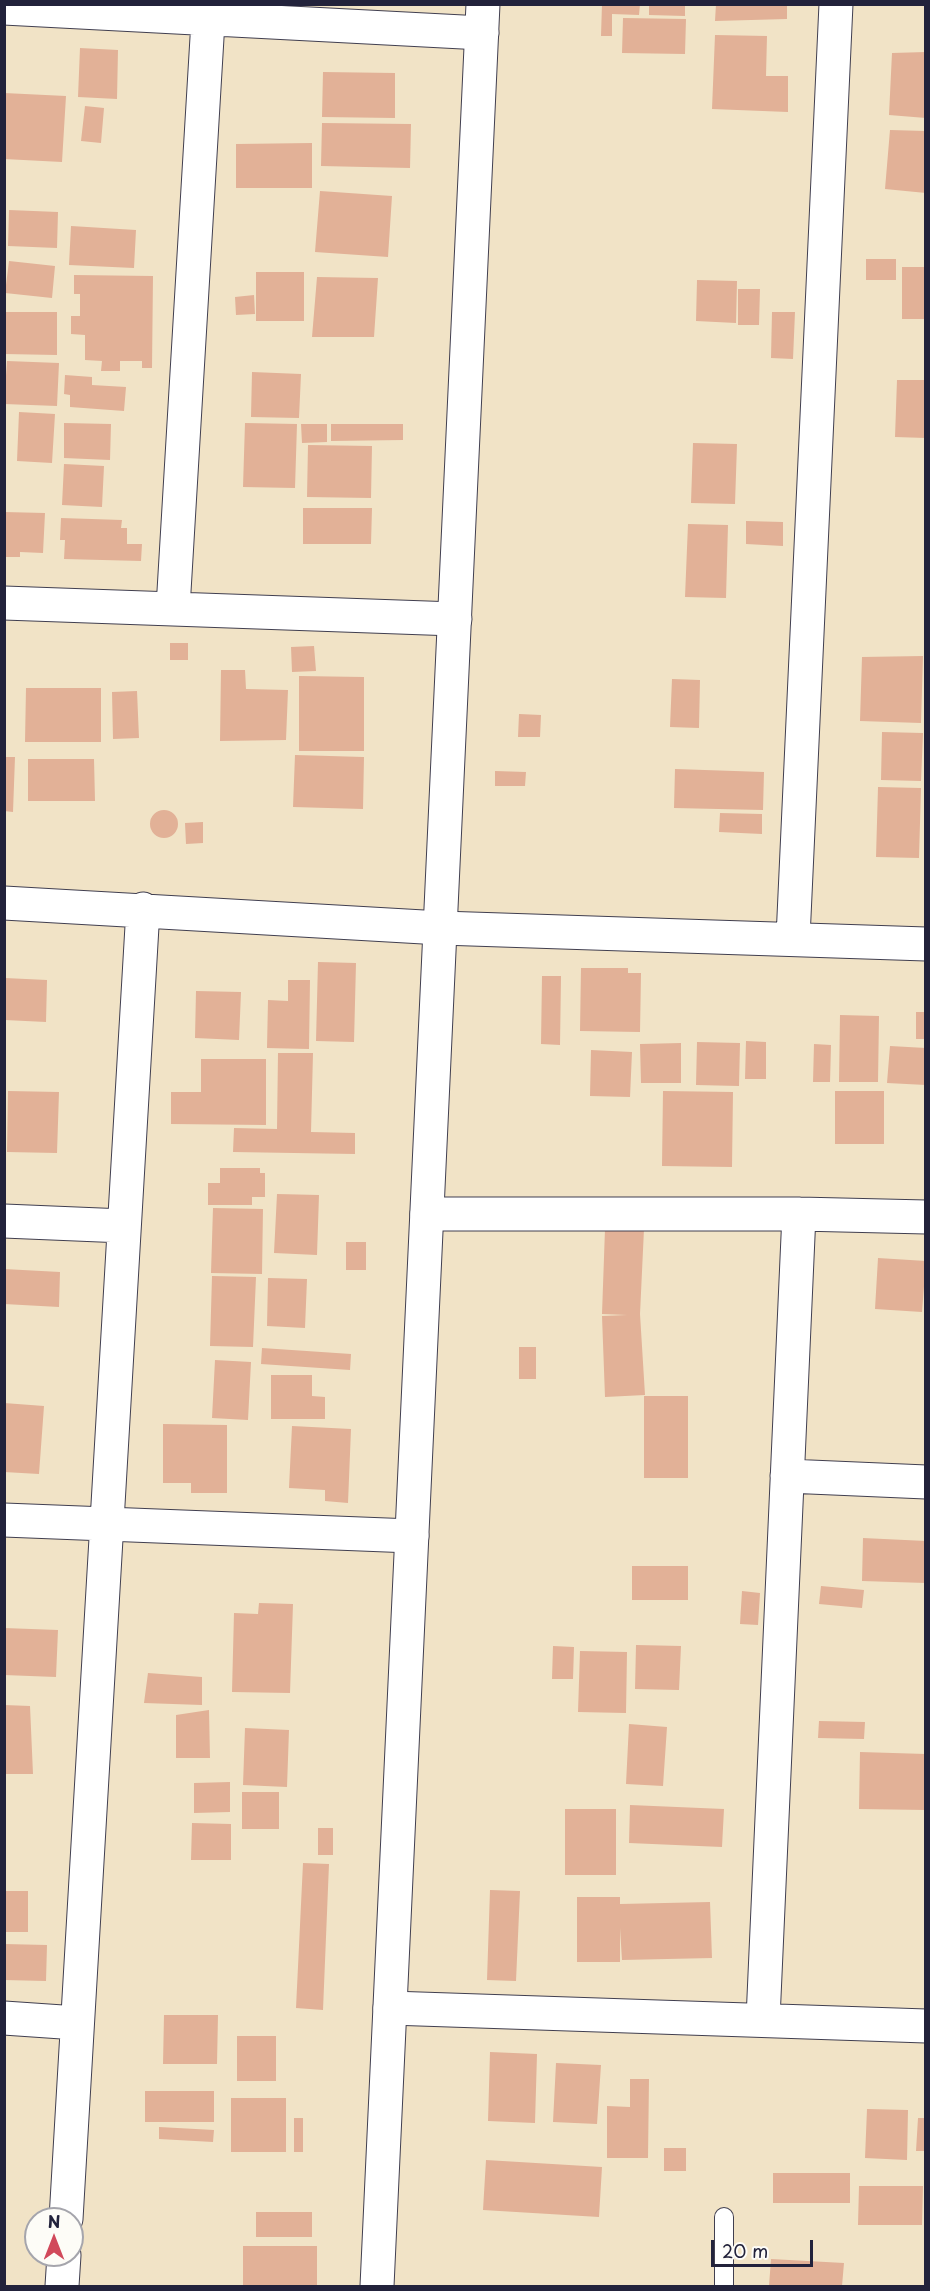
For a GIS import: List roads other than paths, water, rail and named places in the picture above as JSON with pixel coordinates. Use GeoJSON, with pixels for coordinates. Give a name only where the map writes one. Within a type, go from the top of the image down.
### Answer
{"type":"FeatureCollection","features":[{"type":"Feature","properties":{"kind":"street"},"geometry":{"type":"LineString","coordinates":[[793,938],[836,4]]}},
{"type":"Feature","properties":{"kind":"street"},"geometry":{"type":"LineString","coordinates":[[4,8],[483,19],[377,2286]]}},
{"type":"Feature","properties":{"kind":"street"},"geometry":{"type":"LineString","coordinates":[[173,608],[209,12]]}},
{"type":"Feature","properties":{"kind":"street"},"geometry":{"type":"LineString","coordinates":[[4,603],[455,619]]}},
{"type":"Feature","properties":{"kind":"street"},"geometry":{"type":"LineString","coordinates":[[4,903],[143,909],[441,928],[926,944]]}},
{"type":"Feature","properties":{"kind":"street"},"geometry":{"type":"LineString","coordinates":[[67,2207],[143,909]]}},
{"type":"Feature","properties":{"kind":"street"},"geometry":{"type":"LineString","coordinates":[[427,1214],[799,1214],[926,1217]]}},
{"type":"Feature","properties":{"kind":"street"},"geometry":{"type":"LineString","coordinates":[[763,2019],[799,1214]]}},
{"type":"Feature","properties":{"kind":"street"},"geometry":{"type":"LineString","coordinates":[[4,1221],[124,1226]]}},
{"type":"Feature","properties":{"kind":"street"},"geometry":{"type":"LineString","coordinates":[[787,1476],[926,1482]]}},
{"type":"Feature","properties":{"kind":"street"},"geometry":{"type":"LineString","coordinates":[[4,1520],[412,1536]]}},
{"type":"Feature","properties":{"kind":"street"},"geometry":{"type":"LineString","coordinates":[[390,2008],[926,2026]]}},
{"type":"Feature","properties":{"kind":"street"},"geometry":{"type":"LineString","coordinates":[[4,2018],[77,2023]]}},
{"type":"Feature","properties":{"kind":"street"},"geometry":{"type":"LineString","coordinates":[[62,2286],[63,2267]]}},
{"type":"Feature","properties":{"kind":"lane"},"geometry":{"type":"LineString","coordinates":[[723,2217],[724,2286]]}}]}
